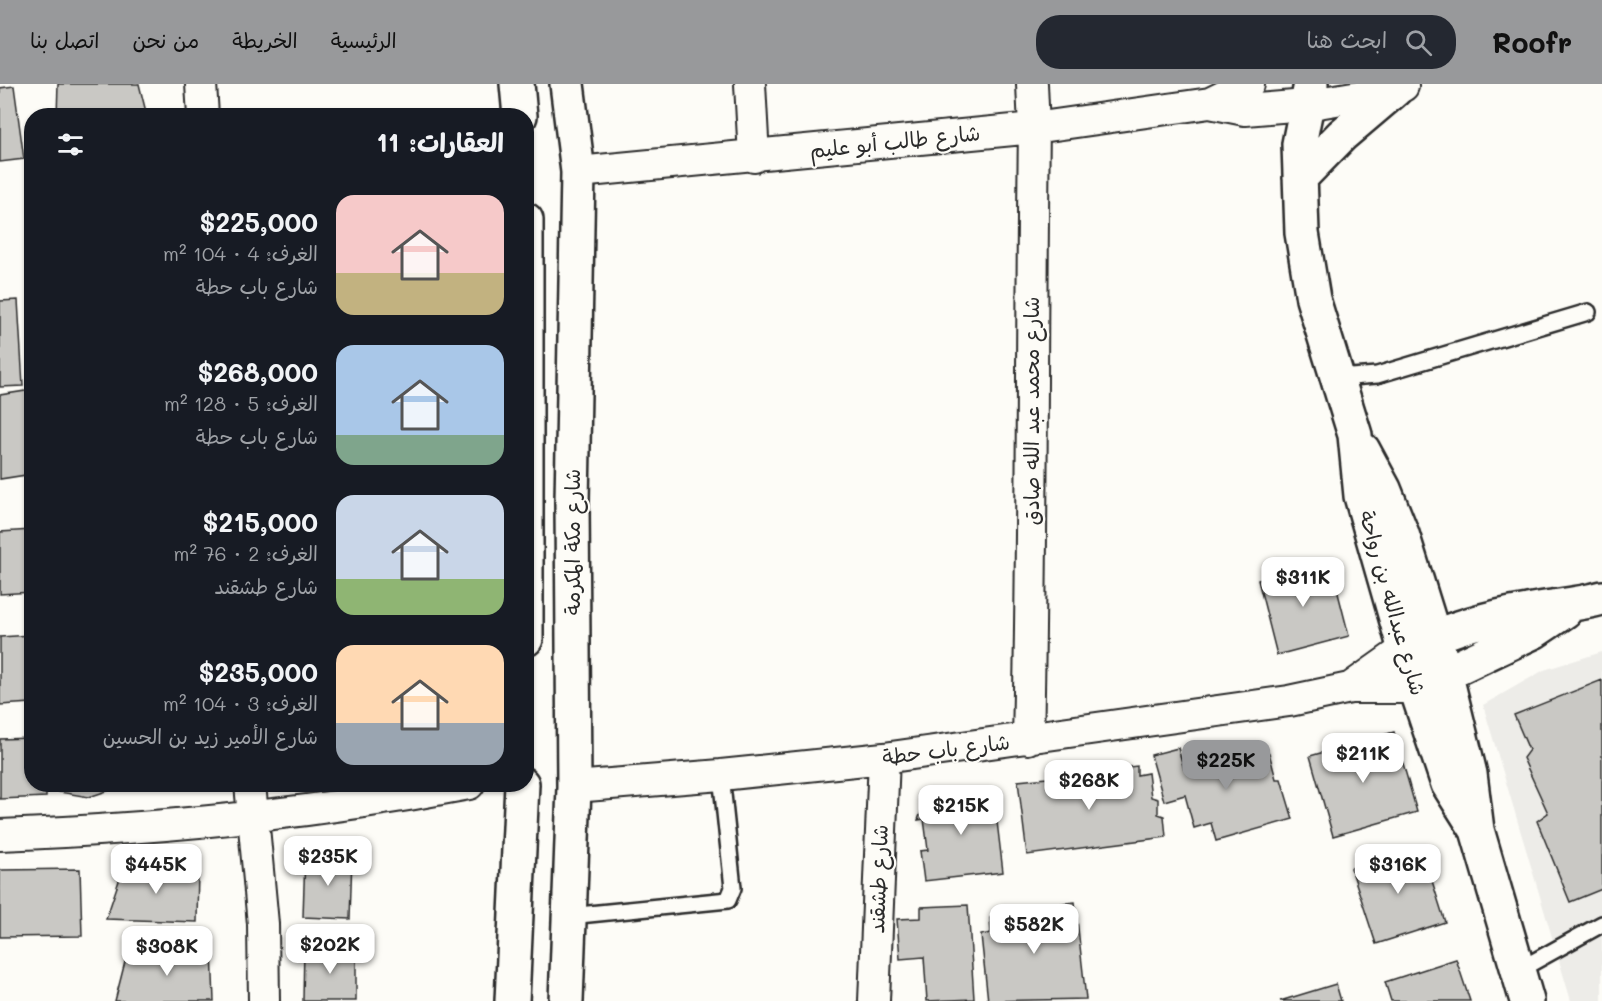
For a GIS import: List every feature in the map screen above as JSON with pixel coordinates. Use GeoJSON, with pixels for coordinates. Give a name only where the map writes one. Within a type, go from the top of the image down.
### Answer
{"type":"FeatureCollection","features":[{"type":"Feature","properties":{"kind":"street"},"geometry":{"type":"LineString","coordinates":[[201,84],[202,108]]}},
{"type":"Feature","properties":{"kind":"street"},"geometry":{"type":"LineString","coordinates":[[517,84],[519,108]]}},
{"type":"Feature","properties":{"kind":"street","name":"شارع مكة المكرمة"},"geometry":{"type":"LineString","coordinates":[[566,1001],[574,787],[572,502],[579,172],[567,84]]}},
{"type":"Feature","properties":{"kind":"street"},"geometry":{"type":"LineString","coordinates":[[750,84],[754,157]]}},
{"type":"Feature","properties":{"kind":"street","name":"شارع محمد عبد الله صادق"},"geometry":{"type":"LineString","coordinates":[[1028,739],[1032,579],[1030,426],[1034,128],[1032,84]]}},
{"type":"Feature","properties":{"kind":"street","name":"شارع طالب أبو عليم"},"geometry":{"type":"LineString","coordinates":[[579,172],[754,157],[1034,128],[1210,103],[1249,84]]}},
{"type":"Feature","properties":{"kind":"street"},"geometry":{"type":"LineString","coordinates":[[1300,178],[1342,135],[1401,87]]}},
{"type":"Feature","properties":{"kind":"street","name":"شارع طالب أبو عليم"},"geometry":{"type":"LineString","coordinates":[[1210,103],[1245,110],[1309,94],[1401,87]]}},
{"type":"Feature","properties":{"kind":"street","name":"شارع عبدالله بن رواحة"},"geometry":{"type":"LineString","coordinates":[[1309,94],[1299,144],[1302,233],[1312,290],[1356,435],[1384,489],[1402,534],[1445,672],[1470,774],[1477,830],[1522,986]]}},
{"type":"Feature","properties":{"kind":"street","name":"شارع عبدالله بن رواحة"},"geometry":{"type":"LineString","coordinates":[[1356,435],[1361,496],[1416,688],[1448,784],[1477,830]]}},
{"type":"Feature","properties":{"kind":"street"},"geometry":{"type":"LineString","coordinates":[[1405,649],[1434,636],[1527,611],[1587,602]]}},
{"type":"Feature","properties":{"kind":"street"},"geometry":{"type":"LineString","coordinates":[[1416,688],[1445,672],[1535,631],[1587,602]]}},
{"type":"Feature","properties":{"kind":"street","name":"شارع باب حطة"},"geometry":{"type":"LineString","coordinates":[[1350,688],[1405,649]]}},
{"type":"Feature","properties":{"kind":"street","name":"شارع باب حطة"},"geometry":{"type":"LineString","coordinates":[[574,787],[884,758],[1289,701],[1350,688],[1416,688]]}},
{"type":"Feature","properties":{"kind":"street","name":"شارع طشقند"},"geometry":{"type":"LineString","coordinates":[[874,1001],[884,758]]}},
{"type":"Feature","properties":{"kind":"street"},"geometry":{"type":"LineString","coordinates":[[250,792],[263,924],[264,1001]]}},
{"type":"Feature","properties":{"kind":"street"},"geometry":{"type":"LineString","coordinates":[[0,835],[81,832],[252,818],[418,792]]}},
{"type":"Feature","properties":{"kind":"street"},"geometry":{"type":"LineString","coordinates":[[512,1001],[522,792]]}},
{"type":"Feature","properties":{"kind":"lane"},"geometry":{"type":"LineString","coordinates":[[1338,378],[1377,375],[1588,312]]}},
{"type":"Feature","properties":{"kind":"lane"},"geometry":{"type":"LineString","coordinates":[[569,916],[728,900],[733,888],[721,775]]}},
{"type":"Feature","properties":{"kind":"lane"},"geometry":{"type":"LineString","coordinates":[[1522,986],[1602,924]]}},
{"type":"Feature","properties":{"kind":"shaded area"},"geometry":{"type":"Polygon","coordinates":[[[1602,652],[1602,1001],[1571,1001],[1483,705],[1544,670],[1602,652]]]}},
{"type":"Feature","properties":{"kind":"building"},"geometry":{"type":"Polygon","coordinates":[[[58,84],[139,84],[145,108],[57,108],[58,84]]]}},
{"type":"Feature","properties":{"kind":"building"},"geometry":{"type":"Polygon","coordinates":[[[14,86],[24,159],[0,162],[0,88],[14,86]]]}},
{"type":"Feature","properties":{"kind":"building"},"geometry":{"type":"Polygon","coordinates":[[[18,300],[23,386],[0,387],[0,301],[18,300]]]}},
{"type":"Feature","properties":{"kind":"building"},"geometry":{"type":"Polygon","coordinates":[[[24,391],[24,475],[0,479],[0,395],[24,391]]]}},
{"type":"Feature","properties":{"kind":"building"},"geometry":{"type":"Polygon","coordinates":[[[24,530],[24,592],[0,594],[0,532],[24,530]]]}},
{"type":"Feature","properties":{"kind":"building"},"geometry":{"type":"Polygon","coordinates":[[[1330,562],[1349,636],[1277,655],[1258,580],[1330,562]]]}},
{"type":"Feature","properties":{"kind":"building"},"geometry":{"type":"Polygon","coordinates":[[[24,635],[24,704],[0,705],[0,637],[24,635]]]}},
{"type":"Feature","properties":{"kind":"building"},"geometry":{"type":"Polygon","coordinates":[[[1602,680],[1602,889],[1570,902],[1537,821],[1548,813],[1523,758],[1529,750],[1514,715],[1602,680]]]}},
{"type":"Feature","properties":{"kind":"building"},"geometry":{"type":"Polygon","coordinates":[[[1394,732],[1417,812],[1333,836],[1310,756],[1394,732]]]}},
{"type":"Feature","properties":{"kind":"building"},"geometry":{"type":"Polygon","coordinates":[[[24,738],[24,792],[46,792],[46,797],[0,799],[0,739],[24,738]]]}},
{"type":"Feature","properties":{"kind":"building"},"geometry":{"type":"Polygon","coordinates":[[[1178,748],[1184,769],[1260,748],[1262,755],[1269,753],[1276,779],[1281,779],[1293,819],[1216,841],[1211,823],[1194,828],[1185,795],[1164,801],[1151,755],[1178,748]]]}},
{"type":"Feature","properties":{"kind":"building"},"geometry":{"type":"Polygon","coordinates":[[[1137,766],[1137,775],[1148,773],[1151,797],[1158,799],[1158,814],[1164,816],[1166,837],[1027,855],[1018,781],[1047,778],[1048,787],[1056,786],[1055,776],[1137,766]]]}},
{"type":"Feature","properties":{"kind":"building"},"geometry":{"type":"Polygon","coordinates":[[[993,788],[1003,872],[924,881],[920,851],[928,850],[924,819],[918,820],[925,801],[937,805],[944,794],[993,788]]]}},
{"type":"Feature","properties":{"kind":"building"},"geometry":{"type":"Polygon","coordinates":[[[59,792],[104,792],[89,797],[59,792]]]}},
{"type":"Feature","properties":{"kind":"building"},"geometry":{"type":"Polygon","coordinates":[[[1421,846],[1445,922],[1376,944],[1351,868],[1421,846]]]}},
{"type":"Feature","properties":{"kind":"building"},"geometry":{"type":"Polygon","coordinates":[[[305,855],[352,856],[350,919],[303,917],[305,855]]]}},
{"type":"Feature","properties":{"kind":"building"},"geometry":{"type":"Polygon","coordinates":[[[124,866],[198,868],[197,922],[106,919],[124,866]]]}},
{"type":"Feature","properties":{"kind":"building"},"geometry":{"type":"Polygon","coordinates":[[[80,869],[82,936],[0,937],[0,870],[80,869]]]}},
{"type":"Feature","properties":{"kind":"building"},"geometry":{"type":"Polygon","coordinates":[[[1075,902],[1086,999],[988,1001],[981,935],[991,933],[990,918],[997,911],[1075,902]]]}},
{"type":"Feature","properties":{"kind":"building"},"geometry":{"type":"Polygon","coordinates":[[[968,905],[974,999],[927,1001],[924,957],[900,959],[897,919],[921,918],[921,907],[968,905]]]}},
{"type":"Feature","properties":{"kind":"building"},"geometry":{"type":"Polygon","coordinates":[[[304,948],[356,948],[356,1001],[303,1001],[304,948]]]}},
{"type":"Feature","properties":{"kind":"building"},"geometry":{"type":"Polygon","coordinates":[[[212,951],[214,1001],[115,1001],[127,954],[212,951]]]}},
{"type":"Feature","properties":{"kind":"building"},"geometry":{"type":"Polygon","coordinates":[[[1456,959],[1470,1001],[1391,1001],[1385,982],[1456,959]]]}},
{"type":"Feature","properties":{"kind":"building"},"geometry":{"type":"Polygon","coordinates":[[[1336,984],[1341,1001],[1280,1001],[1336,984]]]}}]}
